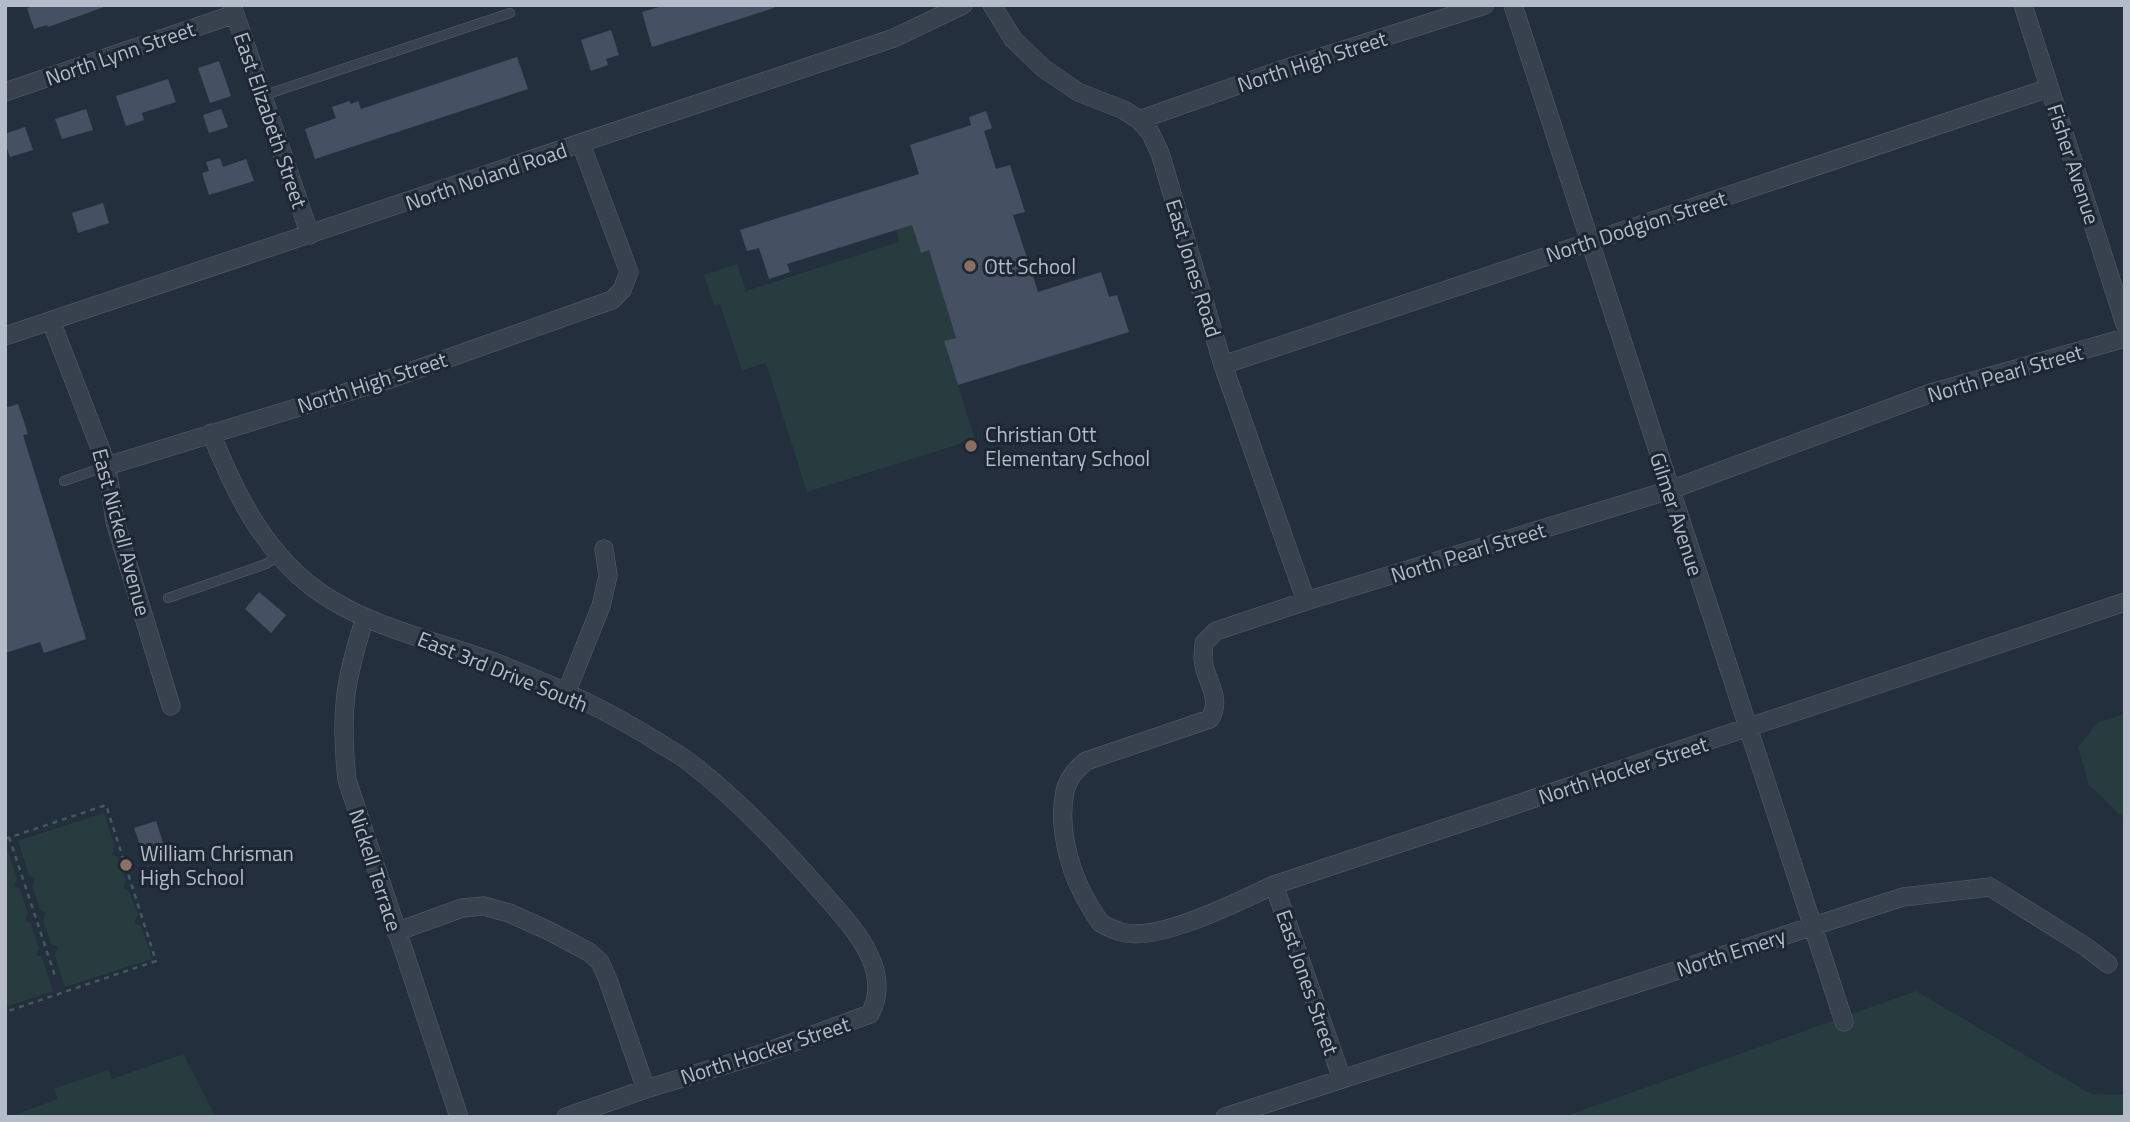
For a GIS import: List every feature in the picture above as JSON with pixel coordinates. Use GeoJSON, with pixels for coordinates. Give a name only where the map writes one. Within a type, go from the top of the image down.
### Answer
{"type":"FeatureCollection","features":[{"type":"Feature","properties":{"kind":"street","name":"North Noland Road"},"geometry":{"type":"LineString","coordinates":[[5,336],[894,38],[963,5]]}},
{"type":"Feature","properties":{"kind":"street","name":"East Jones Road"},"geometry":{"type":"LineString","coordinates":[[992,5],[1013,38],[1042,68],[1078,92],[1124,110],[1150,132],[1160,153],[1223,365],[1306,601]]}},
{"type":"Feature","properties":{"kind":"street","name":"North High Street"},"geometry":{"type":"LineString","coordinates":[[1139,120],[1284,69],[1485,5]]}},
{"type":"Feature","properties":{"kind":"street","name":"Gilmer Avenue"},"geometry":{"type":"LineString","coordinates":[[1513,5],[1844,1022]]}},
{"type":"Feature","properties":{"kind":"street","name":"Fisher Avenue"},"geometry":{"type":"LineString","coordinates":[[2023,5],[2125,324]]}},
{"type":"Feature","properties":{"kind":"street","name":"North Lynn Street"},"geometry":{"type":"LineString","coordinates":[[5,92],[234,9]]}},
{"type":"Feature","properties":{"kind":"street","name":"East Elizabeth Street"},"geometry":{"type":"LineString","coordinates":[[234,9],[310,235]]}},
{"type":"Feature","properties":{"kind":"street","name":"North Dodgion Street"},"geometry":{"type":"LineString","coordinates":[[1223,365],[2049,88]]}},
{"type":"Feature","properties":{"kind":"street","name":"North High Street"},"geometry":{"type":"LineString","coordinates":[[107,466],[387,380],[612,300],[622,290],[629,272],[581,144]]}},
{"type":"Feature","properties":{"kind":"street","name":"East Nickell Avenue"},"geometry":{"type":"LineString","coordinates":[[51,321],[107,466],[115,522],[172,706]]}},
{"type":"Feature","properties":{"kind":"street","name":"North Pearl Street"},"geometry":{"type":"LineString","coordinates":[[1122,932],[1101,923],[1082,894],[1063,826],[1065,790],[1072,776],[1086,761],[1210,719],[1215,709],[1214,695],[1203,661],[1204,643],[1216,631],[1670,490],[1931,393],[2125,338]]}},
{"type":"Feature","properties":{"kind":"street","name":"East 3rd Drive South"},"geometry":{"type":"LineString","coordinates":[[211,433],[234,490],[279,555],[312,587],[365,618],[567,691],[688,760],[778,841],[858,934],[872,961],[878,982],[877,1002]]}},
{"type":"Feature","properties":{"kind":"street"},"geometry":{"type":"LineString","coordinates":[[567,691],[601,606],[608,576],[604,549]]}},
{"type":"Feature","properties":{"kind":"street","name":"North Hocker Street"},"geometry":{"type":"LineString","coordinates":[[1122,932],[1143,934],[1164,930],[1274,885],[2125,602]]}},
{"type":"Feature","properties":{"kind":"street","name":"Nickell Terrace"},"geometry":{"type":"LineString","coordinates":[[365,618],[348,674],[344,698],[342,735],[347,780],[459,1117]]}},
{"type":"Feature","properties":{"kind":"street","name":"East Jones Street"},"geometry":{"type":"LineString","coordinates":[[1274,885],[1342,1079]]}},
{"type":"Feature","properties":{"kind":"street","name":"North Emery"},"geometry":{"type":"LineString","coordinates":[[1225,1117],[1903,897],[1990,887],[2087,947],[2108,964]]}},
{"type":"Feature","properties":{"kind":"street"},"geometry":{"type":"LineString","coordinates":[[396,932],[462,908],[484,906],[509,913],[589,952],[600,962],[608,980],[646,1089]]}},
{"type":"Feature","properties":{"kind":"street","name":"North Hocker Street"},"geometry":{"type":"LineString","coordinates":[[566,1117],[856,1021],[870,1014],[877,1002]]}},
{"type":"Feature","properties":{"kind":"lane"},"geometry":{"type":"LineString","coordinates":[[262,96],[510,13]]}},
{"type":"Feature","properties":{"kind":"lane"},"geometry":{"type":"LineString","coordinates":[[64,481],[107,466]]}},
{"type":"Feature","properties":{"kind":"lane"},"geometry":{"type":"LineString","coordinates":[[168,598],[266,564],[279,555]]}},
{"type":"Feature","properties":{"kind":"path"},"geometry":{"type":"LineString","coordinates":[[5,1012],[156,961],[106,805],[7,838],[56,979]]}},
{"type":"Feature","properties":{"kind":"green space"},"geometry":{"type":"Polygon","coordinates":[[[912,225],[921,253],[929,250],[956,337],[944,342],[975,439],[807,492],[766,363],[742,370],[720,304],[714,305],[704,275],[737,264],[746,291],[899,242],[896,230],[912,225]]]}},
{"type":"Feature","properties":{"kind":"green space"},"geometry":{"type":"Polygon","coordinates":[[[2125,714],[2125,819],[2089,785],[2078,747],[2098,722],[2125,714]]]}},
{"type":"Feature","properties":{"kind":"green space"},"geometry":{"type":"Polygon","coordinates":[[[104,813],[115,847],[112,854],[118,857],[126,881],[123,888],[129,891],[138,915],[134,922],[141,926],[152,959],[65,987],[55,955],[58,947],[51,944],[43,920],[46,913],[40,909],[32,886],[35,879],[29,875],[18,841],[104,813]]]}},
{"type":"Feature","properties":{"kind":"green space"},"geometry":{"type":"Polygon","coordinates":[[[6,845],[17,879],[14,886],[20,889],[28,914],[25,920],[31,924],[39,949],[36,955],[42,958],[53,991],[5,1007],[6,845]]]}},
{"type":"Feature","properties":{"kind":"green space"},"geometry":{"type":"Polygon","coordinates":[[[1916,991],[2091,1094],[2125,1095],[2125,1117],[1563,1117],[1916,991]]]}},
{"type":"Feature","properties":{"kind":"green space"},"geometry":{"type":"Polygon","coordinates":[[[183,1054],[216,1117],[9,1117],[58,1099],[54,1089],[108,1070],[112,1079],[183,1054]]]}},
{"type":"Feature","properties":{"kind":"building"},"geometry":{"type":"Polygon","coordinates":[[[36,5],[104,7],[48,27],[47,25],[34,29],[27,8],[36,5]]]}},
{"type":"Feature","properties":{"kind":"building"},"geometry":{"type":"Polygon","coordinates":[[[666,5],[774,5],[774,8],[652,47],[642,12],[666,5]]]}},
{"type":"Feature","properties":{"kind":"building"},"geometry":{"type":"Polygon","coordinates":[[[611,30],[619,55],[606,59],[608,65],[591,71],[581,40],[611,30]]]}},
{"type":"Feature","properties":{"kind":"building"},"geometry":{"type":"Polygon","coordinates":[[[517,57],[528,89],[315,159],[305,129],[336,118],[332,107],[358,101],[361,109],[517,57]]]}},
{"type":"Feature","properties":{"kind":"building"},"geometry":{"type":"Polygon","coordinates":[[[219,61],[231,96],[210,103],[198,68],[219,61]]]}},
{"type":"Feature","properties":{"kind":"building"},"geometry":{"type":"Polygon","coordinates":[[[168,79],[176,102],[142,113],[144,120],[126,126],[116,96],[168,79]]]}},
{"type":"Feature","properties":{"kind":"building"},"geometry":{"type":"Polygon","coordinates":[[[86,109],[93,130],[62,139],[55,119],[86,109]]]}},
{"type":"Feature","properties":{"kind":"building"},"geometry":{"type":"Polygon","coordinates":[[[221,109],[228,127],[209,133],[203,115],[221,109]]]}},
{"type":"Feature","properties":{"kind":"building","name":"Christian Ott Elementary School"},"geometry":{"type":"Polygon","coordinates":[[[986,111],[992,128],[984,131],[996,169],[1010,165],[1025,212],[1013,215],[1038,292],[1101,272],[1109,297],[1117,295],[1129,332],[958,385],[944,341],[956,338],[929,250],[921,253],[912,225],[787,264],[790,272],[769,279],[759,248],[747,251],[740,230],[919,174],[910,145],[971,125],[969,117],[986,111]]]}},
{"type":"Feature","properties":{"kind":"building"},"geometry":{"type":"Polygon","coordinates":[[[25,127],[33,150],[10,157],[5,134],[25,127]]]}},
{"type":"Feature","properties":{"kind":"building"},"geometry":{"type":"Polygon","coordinates":[[[220,158],[223,167],[246,159],[254,181],[209,195],[202,173],[209,171],[206,162],[220,158]]]}},
{"type":"Feature","properties":{"kind":"building"},"geometry":{"type":"Polygon","coordinates":[[[103,203],[109,223],[78,233],[72,213],[103,203]]]}},
{"type":"Feature","properties":{"kind":"building"},"geometry":{"type":"Polygon","coordinates":[[[18,404],[28,434],[23,435],[86,639],[44,653],[40,642],[5,653],[5,408],[18,404]]]}},
{"type":"Feature","properties":{"kind":"building"},"geometry":{"type":"Polygon","coordinates":[[[259,592],[286,615],[271,633],[245,609],[259,592]]]}},
{"type":"Feature","properties":{"kind":"building"},"geometry":{"type":"Polygon","coordinates":[[[156,821],[164,846],[143,853],[134,828],[156,821]]]}},
{"type":"Feature","properties":{"kind":"place","name":"Ott School"},"geometry":{"type":"Point","coordinates":[970,266]}},
{"type":"Feature","properties":{"kind":"place","name":"Christian Ott Elementary School"},"geometry":{"type":"Point","coordinates":[971,446]}},
{"type":"Feature","properties":{"kind":"place","name":"William Chrisman High School"},"geometry":{"type":"Point","coordinates":[126,865]}}]}
